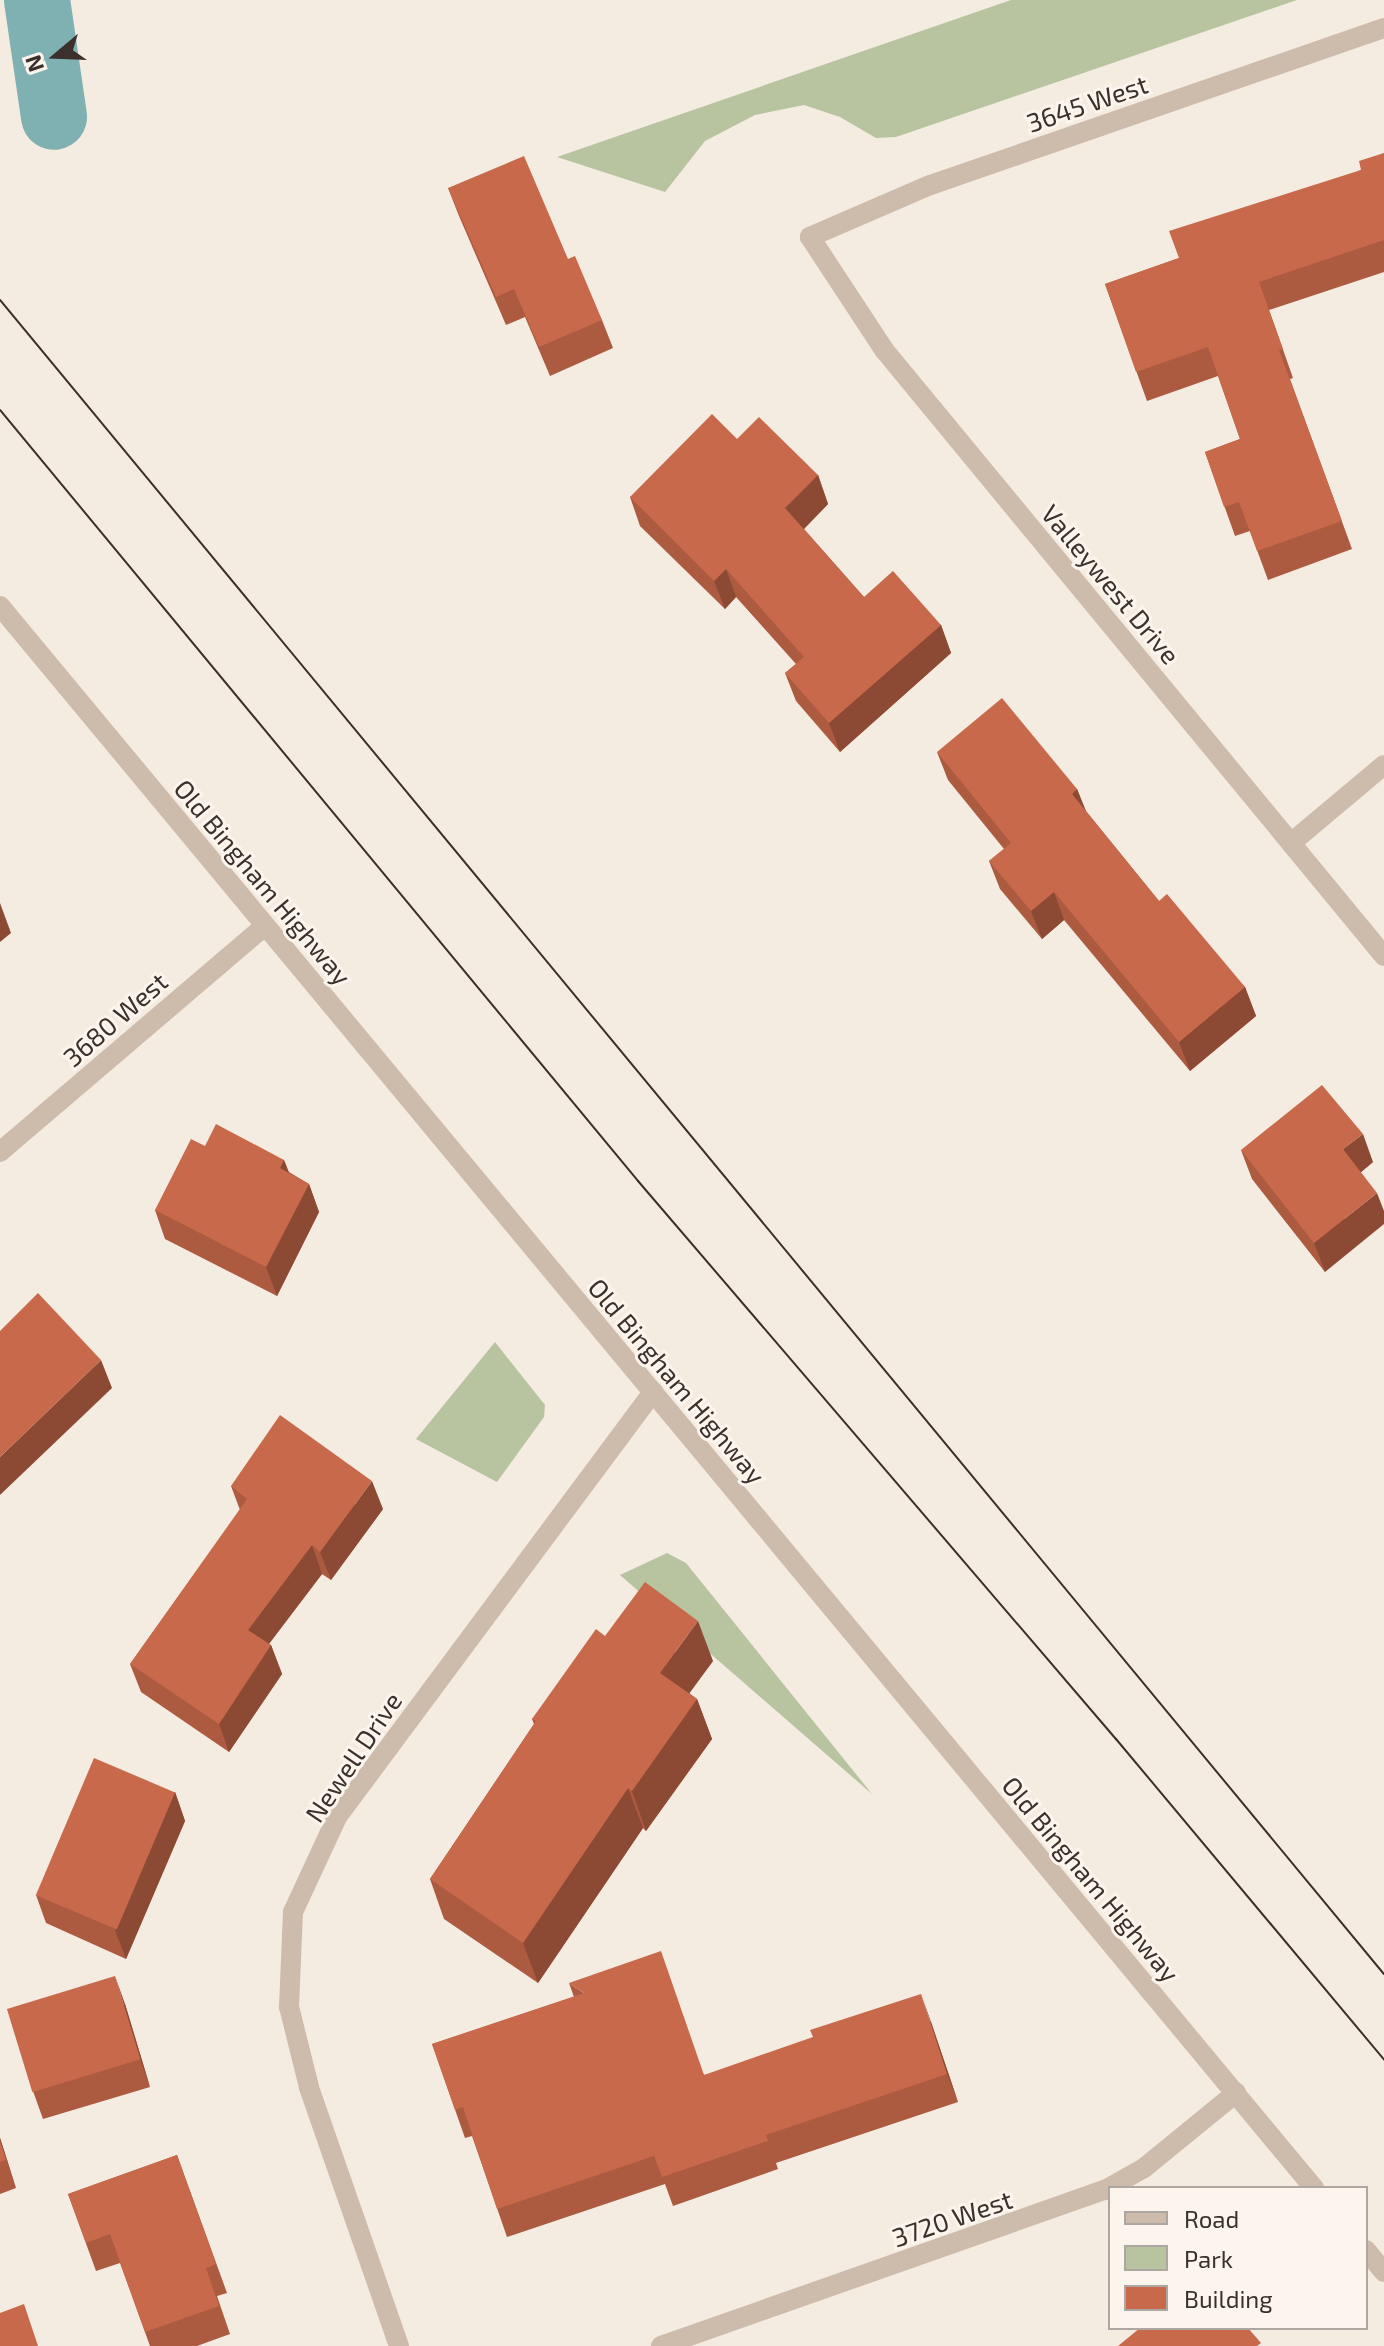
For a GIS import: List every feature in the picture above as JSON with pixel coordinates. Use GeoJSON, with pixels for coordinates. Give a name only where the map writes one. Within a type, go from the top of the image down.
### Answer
{"type":"FeatureCollection","features":[{"type":"Feature","properties":{"kind":"street","name":"3645 West"},"geometry":{"type":"LineString","coordinates":[[810,237],[930,185],[1384,28]]}},
{"type":"Feature","properties":{"kind":"street","name":"Valleywest Drive"},"geometry":{"type":"LineString","coordinates":[[810,237],[885,351],[1384,956]]}},
{"type":"Feature","properties":{"kind":"street","name":"Old Bingham Highway"},"geometry":{"type":"LineString","coordinates":[[0,606],[1312,2186]]}},
{"type":"Feature","properties":{"kind":"street"},"geometry":{"type":"LineString","coordinates":[[1291,843],[1384,765]]}},
{"type":"Feature","properties":{"kind":"street","name":"3680 West"},"geometry":{"type":"LineString","coordinates":[[0,1152],[265,926]]}},
{"type":"Feature","properties":{"kind":"street","name":"Newell Drive"},"geometry":{"type":"LineString","coordinates":[[399,2346],[309,2087],[292,2020],[289,2007],[293,1912],[337,1817],[653,1392]]}},
{"type":"Feature","properties":{"kind":"street","name":"3720 West"},"geometry":{"type":"LineString","coordinates":[[1112,2186],[1144,2168],[1236,2093]]}},
{"type":"Feature","properties":{"kind":"street","name":"3720 West"},"geometry":{"type":"LineString","coordinates":[[661,2346],[1108,2188]]}},
{"type":"Feature","properties":{"kind":"street"},"geometry":{"type":"LineString","coordinates":[[1368,2252],[1384,2272]]}},
{"type":"Feature","properties":{"kind":"green space"},"geometry":{"type":"Polygon","coordinates":[[[1011,0],[1297,0],[896,137],[876,138],[840,117],[804,105],[755,115],[705,141],[665,192],[557,157],[1011,0]]]}},
{"type":"Feature","properties":{"kind":"green space"},"geometry":{"type":"Polygon","coordinates":[[[495,1342],[545,1405],[544,1417],[497,1482],[416,1439],[495,1342]]]}},
{"type":"Feature","properties":{"kind":"green space"},"geometry":{"type":"Polygon","coordinates":[[[667,1553],[686,1563],[872,1794],[620,1575],[667,1553]]]}},
{"type":"Feature","properties":{"kind":"building"},"geometry":{"type":"Polygon","coordinates":[[[1384,153],[1384,240],[1259,282],[1283,349],[1279,350],[1342,521],[1257,551],[1239,502],[1224,507],[1205,452],[1240,439],[1208,347],[1136,372],[1105,284],[1179,258],[1169,231],[1361,170],[1359,161],[1384,153]]]}},
{"type":"Feature","properties":{"kind":"building"},"geometry":{"type":"Polygon","coordinates":[[[524,156],[568,259],[575,256],[602,320],[539,347],[514,289],[496,297],[448,188],[524,156]]]}},
{"type":"Feature","properties":{"kind":"building"},"geometry":{"type":"Polygon","coordinates":[[[712,414],[737,439],[759,417],[818,475],[785,508],[864,597],[893,571],[941,625],[829,723],[785,673],[804,657],[726,569],[714,581],[630,497],[712,414]]]}},
{"type":"Feature","properties":{"kind":"building"},"geometry":{"type":"Polygon","coordinates":[[[1002,698],[1077,789],[1072,794],[1159,901],[1167,894],[1245,987],[1179,1042],[1054,892],[1031,911],[989,861],[1011,843],[937,752],[1002,698]]]}},
{"type":"Feature","properties":{"kind":"building"},"geometry":{"type":"Polygon","coordinates":[[[1322,1085],[1363,1134],[1343,1149],[1377,1193],[1314,1243],[1241,1150],[1322,1085]]]}},
{"type":"Feature","properties":{"kind":"building"},"geometry":{"type":"Polygon","coordinates":[[[216,1124],[284,1160],[280,1168],[309,1184],[266,1267],[155,1210],[191,1139],[205,1146],[216,1124]]]}},
{"type":"Feature","properties":{"kind":"building"},"geometry":{"type":"Polygon","coordinates":[[[38,1293],[101,1360],[0,1457],[0,1331],[38,1293]]]}},
{"type":"Feature","properties":{"kind":"building"},"geometry":{"type":"Polygon","coordinates":[[[280,1415],[372,1481],[320,1552],[312,1545],[248,1630],[271,1645],[219,1724],[130,1664],[247,1499],[231,1486],[280,1415]]]}},
{"type":"Feature","properties":{"kind":"building"},"geometry":{"type":"Polygon","coordinates":[[[645,1582],[698,1621],[660,1673],[697,1699],[632,1791],[628,1788],[523,1943],[430,1879],[536,1721],[532,1719],[596,1629],[605,1636],[645,1582]]]}},
{"type":"Feature","properties":{"kind":"building"},"geometry":{"type":"Polygon","coordinates":[[[94,1758],[175,1792],[117,1930],[36,1895],[94,1758]]]}},
{"type":"Feature","properties":{"kind":"building"},"geometry":{"type":"Polygon","coordinates":[[[661,1951],[704,2075],[813,2037],[810,2030],[921,1994],[947,2074],[766,2135],[768,2141],[662,2177],[654,2156],[497,2209],[463,2107],[455,2110],[432,2044],[584,1993],[569,1983],[661,1951]]]}},
{"type":"Feature","properties":{"kind":"building"},"geometry":{"type":"Polygon","coordinates":[[[115,1976],[140,2059],[32,2092],[7,2009],[115,1976]]]}},
{"type":"Feature","properties":{"kind":"building"},"geometry":{"type":"Polygon","coordinates":[[[0,2141],[6,2160],[0,2162],[0,2141]]]}},
{"type":"Feature","properties":{"kind":"building"},"geometry":{"type":"Polygon","coordinates":[[[177,2155],[216,2264],[206,2268],[219,2306],[145,2332],[110,2234],[86,2243],[68,2194],[177,2155]]]}},
{"type":"Feature","properties":{"kind":"building"},"geometry":{"type":"Polygon","coordinates":[[[24,2304],[38,2346],[0,2346],[0,2313],[24,2304]]]}},
{"type":"Feature","properties":{"kind":"building"},"geometry":{"type":"Polygon","coordinates":[[[1138,2330],[1250,2330],[1261,2343],[1257,2346],[1118,2346],[1138,2330]]]}},
{"type":"Feature","properties":{"kind":"waterway"},"geometry":{"type":"LineString","coordinates":[[37,0],[54,117]]}},
{"type":"Feature","properties":{"kind":"tram line"},"geometry":{"type":"LineString","coordinates":[[0,300],[1384,1974]]}},
{"type":"Feature","properties":{"kind":"tram line"},"geometry":{"type":"LineString","coordinates":[[0,410],[638,1181],[1116,1739],[1384,2060]]}}]}
